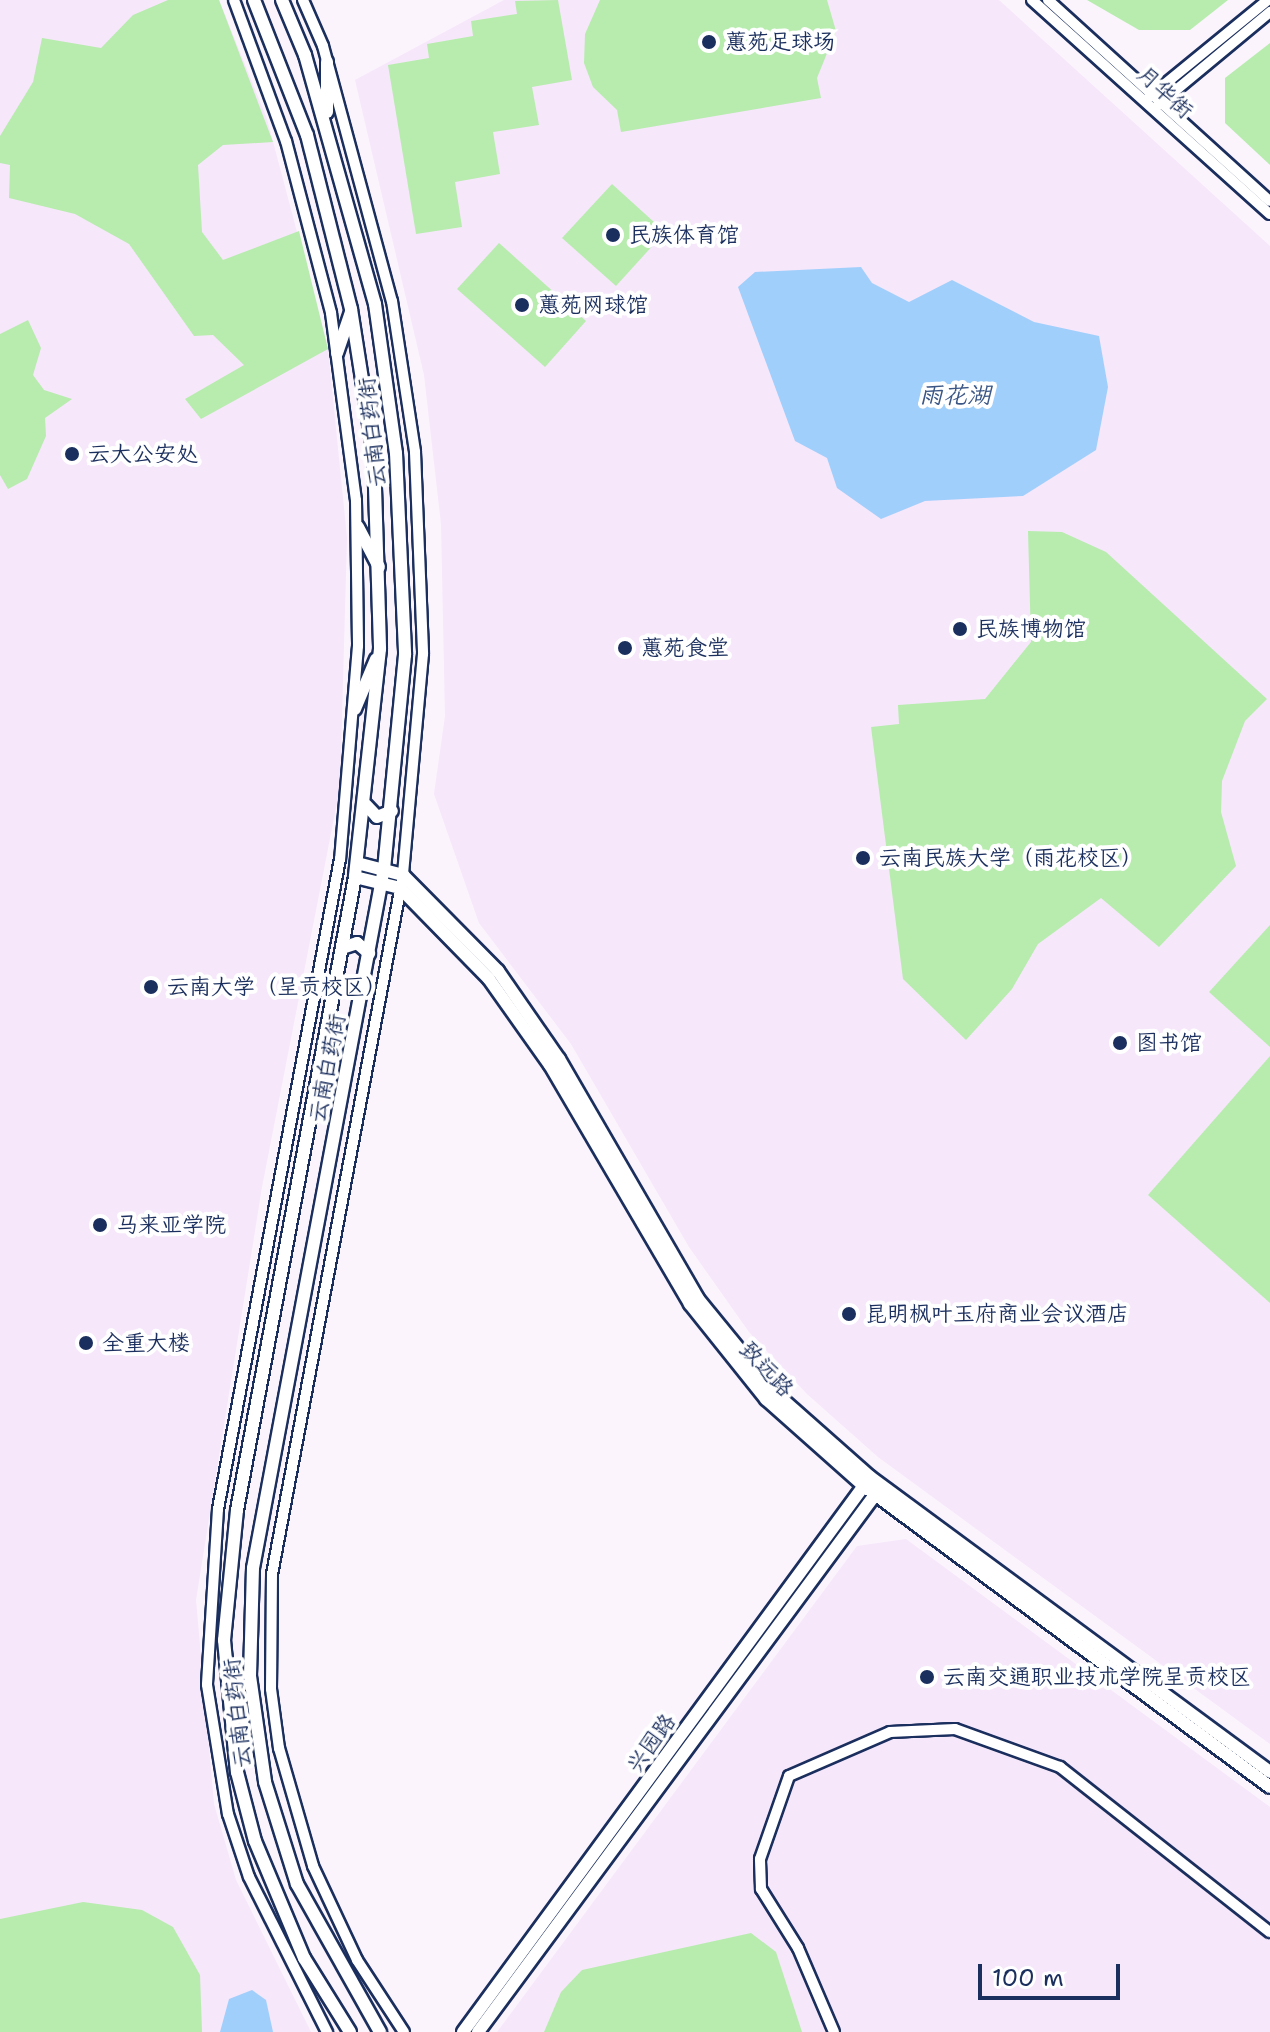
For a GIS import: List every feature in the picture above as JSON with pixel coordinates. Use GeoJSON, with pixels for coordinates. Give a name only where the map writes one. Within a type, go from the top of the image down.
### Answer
{"type":"FeatureCollection","features":[{"type":"Feature","properties":{"kind":"main road","name":"云南白药街"},"geometry":{"type":"LineString","coordinates":[[254,0],[307,135],[351,309],[374,456],[380,570],[380,649],[366,805],[356,870],[237,1510],[224,1640],[235,1759],[255,1841],[304,1958],[350,2032]]}},
{"type":"Feature","properties":{"kind":"main road","name":"云南白药街"},"geometry":{"type":"LineString","coordinates":[[282,0],[327,128],[375,304],[396,453],[405,655],[392,811],[383,874],[261,1511],[250,1676],[265,1782],[297,1884],[380,2032]]}},
{"type":"Feature","properties":{"kind":"main road"},"geometry":{"type":"LineString","coordinates":[[327,62],[327,128]]}},
{"type":"Feature","properties":{"kind":"main road"},"geometry":{"type":"LineString","coordinates":[[337,353],[351,309]]}},
{"type":"Feature","properties":{"kind":"main road"},"geometry":{"type":"LineString","coordinates":[[358,527],[380,570]]}},
{"type":"Feature","properties":{"kind":"main road"},"geometry":{"type":"LineString","coordinates":[[355,709],[380,649]]}},
{"type":"Feature","properties":{"kind":"main road"},"geometry":{"type":"LineString","coordinates":[[366,805],[377,817],[392,811]]}},
{"type":"Feature","properties":{"kind":"main road","name":"致远路"},"geometry":{"type":"LineString","coordinates":[[356,870],[403,875],[529,1012],[666,1249],[731,1344],[867,1481]]}},
{"type":"Feature","properties":{"kind":"main road","name":"致远路"},"geometry":{"type":"LineString","coordinates":[[383,874],[453,938],[522,1023],[658,1255],[723,1351],[867,1481],[1270,1787]]}},
{"type":"Feature","properties":{"kind":"main road"},"geometry":{"type":"LineString","coordinates":[[342,948],[357,943],[369,953]]}},
{"type":"Feature","properties":{"kind":"main road","name":"兴园路"},"geometry":{"type":"LineString","coordinates":[[463,2032],[867,1481]]}},
{"type":"Feature","properties":{"kind":"main road","name":"致远路"},"geometry":{"type":"LineString","coordinates":[[879,1490],[1270,1772]]}},
{"type":"Feature","properties":{"kind":"main road","name":"兴园路"},"geometry":{"type":"LineString","coordinates":[[478,2032],[879,1490]]}},
{"type":"Feature","properties":{"kind":"street"},"geometry":{"type":"LineString","coordinates":[[234,0],[286,141],[337,353],[358,527],[355,709],[340,859],[218,1509],[206,1623],[207,1685],[228,1814],[276,1942],[327,2032]]}},
{"type":"Feature","properties":{"kind":"street"},"geometry":{"type":"LineString","coordinates":[[303,0],[327,62],[392,301],[415,452],[423,654],[403,875],[283,1503],[270,1632],[279,1748],[303,1839],[351,1949],[404,2032]]}},
{"type":"Feature","properties":{"kind":"street","name":"月华街"},"geometry":{"type":"LineString","coordinates":[[1032,0],[1270,201]]}},
{"type":"Feature","properties":{"kind":"street","name":"月华街"},"geometry":{"type":"LineString","coordinates":[[1048,0],[1148,97]]}},
{"type":"Feature","properties":{"kind":"street"},"geometry":{"type":"LineString","coordinates":[[1148,97],[1268,0]]}},
{"type":"Feature","properties":{"kind":"street"},"geometry":{"type":"LineString","coordinates":[[1158,106],[1270,12]]}},
{"type":"Feature","properties":{"kind":"street","name":"月华街"},"geometry":{"type":"LineString","coordinates":[[1158,106],[1270,214]]}},
{"type":"Feature","properties":{"kind":"street"},"geometry":{"type":"LineString","coordinates":[[834,2032],[798,1948],[761,1889],[760,1859],[789,1776],[890,1732],[955,1729],[1060,1767],[1270,1932]]}},
{"type":"Feature","properties":{"kind":"shaded area","name":"云南大学（呈贡校区）"},"geometry":{"type":"Polygon","coordinates":[[[0,0],[219,0],[267,119],[328,349],[347,538],[340,787],[262,1187],[196,1600],[214,1804],[236,1880],[311,2032],[0,2032],[0,0]]]}},
{"type":"Feature","properties":{"kind":"shaded area","name":"云南民族大学（雨花校区）"},"geometry":{"type":"Polygon","coordinates":[[[504,0],[999,0],[1270,246],[1270,1744],[878,1457],[807,1394],[749,1332],[689,1247],[571,1044],[479,923],[434,794],[445,716],[441,524],[424,375],[355,80],[504,0]]]}},
{"type":"Feature","properties":{"kind":"shaded area","name":"云南交通职业技术学院呈贡校区"},"geometry":{"type":"Polygon","coordinates":[[[906,1539],[1270,1807],[1270,2032],[497,2032],[857,1546],[906,1539]]]}},
{"type":"Feature","properties":{"kind":"green space"},"geometry":{"type":"Polygon","coordinates":[[[168,0],[219,0],[273,142],[223,145],[198,165],[202,232],[223,260],[299,231],[328,349],[201,419],[185,399],[244,365],[213,335],[194,336],[129,244],[75,214],[9,198],[10,165],[0,163],[0,136],[33,82],[42,38],[101,48],[133,15],[168,0]]]}},
{"type":"Feature","properties":{"kind":"green space"},"geometry":{"type":"Polygon","coordinates":[[[558,0],[572,80],[532,87],[539,125],[493,132],[500,174],[455,182],[462,227],[416,234],[388,65],[429,58],[427,44],[473,36],[471,21],[517,14],[515,1],[558,0]]]}},
{"type":"Feature","properties":{"kind":"green space"},"geometry":{"type":"Polygon","coordinates":[[[600,0],[827,0],[836,31],[817,78],[821,98],[621,132],[617,110],[593,87],[584,63],[585,34],[600,0]]]}},
{"type":"Feature","properties":{"kind":"green space"},"geometry":{"type":"Polygon","coordinates":[[[1087,0],[1228,0],[1190,30],[1139,30],[1087,0]]]}},
{"type":"Feature","properties":{"kind":"green space"},"geometry":{"type":"Polygon","coordinates":[[[1270,43],[1270,165],[1225,123],[1225,78],[1270,43]]]}},
{"type":"Feature","properties":{"kind":"green space","name":"民族体育馆"},"geometry":{"type":"Polygon","coordinates":[[[612,184],[665,232],[616,286],[562,238],[612,184]]]}},
{"type":"Feature","properties":{"kind":"green space","name":"蕙苑网球馆"},"geometry":{"type":"Polygon","coordinates":[[[499,243],[586,321],[545,367],[457,289],[499,243]]]}},
{"type":"Feature","properties":{"kind":"green space"},"geometry":{"type":"Polygon","coordinates":[[[28,320],[41,348],[33,375],[44,390],[72,399],[45,418],[46,436],[27,479],[8,489],[0,475],[0,334],[28,320]]]}},
{"type":"Feature","properties":{"kind":"green space"},"geometry":{"type":"Polygon","coordinates":[[[1028,531],[1062,532],[1106,552],[1267,699],[1245,721],[1222,781],[1221,812],[1236,866],[1159,947],[1101,898],[1038,944],[1012,989],[966,1040],[903,979],[871,727],[899,724],[898,705],[985,699],[1031,642],[1028,531]]]}},
{"type":"Feature","properties":{"kind":"green space"},"geometry":{"type":"Polygon","coordinates":[[[1270,925],[1270,1047],[1209,992],[1270,925]]]}},
{"type":"Feature","properties":{"kind":"green space"},"geometry":{"type":"Polygon","coordinates":[[[1270,1056],[1270,1303],[1148,1195],[1270,1056]]]}},
{"type":"Feature","properties":{"kind":"green space"},"geometry":{"type":"Polygon","coordinates":[[[83,1902],[142,1910],[173,1927],[200,1975],[202,2032],[0,2032],[0,1919],[83,1902]]]}},
{"type":"Feature","properties":{"kind":"green space"},"geometry":{"type":"Polygon","coordinates":[[[751,1933],[776,1952],[802,2032],[544,2032],[561,1992],[582,1970],[751,1933]]]}},
{"type":"Feature","properties":{"kind":"water","name":"雨花湖"},"geometry":{"type":"Polygon","coordinates":[[[861,267],[872,283],[909,302],[952,280],[1034,322],[1099,336],[1108,387],[1096,450],[1023,496],[925,501],[881,519],[837,488],[827,458],[795,441],[738,287],[755,272],[861,267]]]}},
{"type":"Feature","properties":{"kind":"water"},"geometry":{"type":"Polygon","coordinates":[[[252,1990],[266,2000],[273,2032],[220,2032],[229,1999],[252,1990]]]}},
{"type":"Feature","properties":{"kind":"place","name":"蕙苑足球场"},"geometry":{"type":"Point","coordinates":[709,42]}},
{"type":"Feature","properties":{"kind":"place","name":"民族体育馆"},"geometry":{"type":"Point","coordinates":[613,235]}},
{"type":"Feature","properties":{"kind":"place","name":"蕙苑网球馆"},"geometry":{"type":"Point","coordinates":[522,305]}},
{"type":"Feature","properties":{"kind":"place","name":"云大公安处"},"geometry":{"type":"Point","coordinates":[72,454]}},
{"type":"Feature","properties":{"kind":"place","name":"民族博物馆"},"geometry":{"type":"Point","coordinates":[960,629]}},
{"type":"Feature","properties":{"kind":"place","name":"蕙苑食堂"},"geometry":{"type":"Point","coordinates":[625,648]}},
{"type":"Feature","properties":{"kind":"place","name":"云南民族大学（雨花校区）"},"geometry":{"type":"Point","coordinates":[863,858]}},
{"type":"Feature","properties":{"kind":"place","name":"云南大学（呈贡校区）"},"geometry":{"type":"Point","coordinates":[151,987]}},
{"type":"Feature","properties":{"kind":"place","name":"图书馆"},"geometry":{"type":"Point","coordinates":[1120,1043]}},
{"type":"Feature","properties":{"kind":"place","name":"马来亚学院"},"geometry":{"type":"Point","coordinates":[100,1225]}},
{"type":"Feature","properties":{"kind":"place","name":"昆明枫叶玉府商业会议酒店"},"geometry":{"type":"Point","coordinates":[849,1314]}},
{"type":"Feature","properties":{"kind":"place","name":"全重大楼"},"geometry":{"type":"Point","coordinates":[86,1343]}},
{"type":"Feature","properties":{"kind":"place","name":"云南交通职业技术学院呈贡校区"},"geometry":{"type":"Point","coordinates":[927,1677]}}]}
